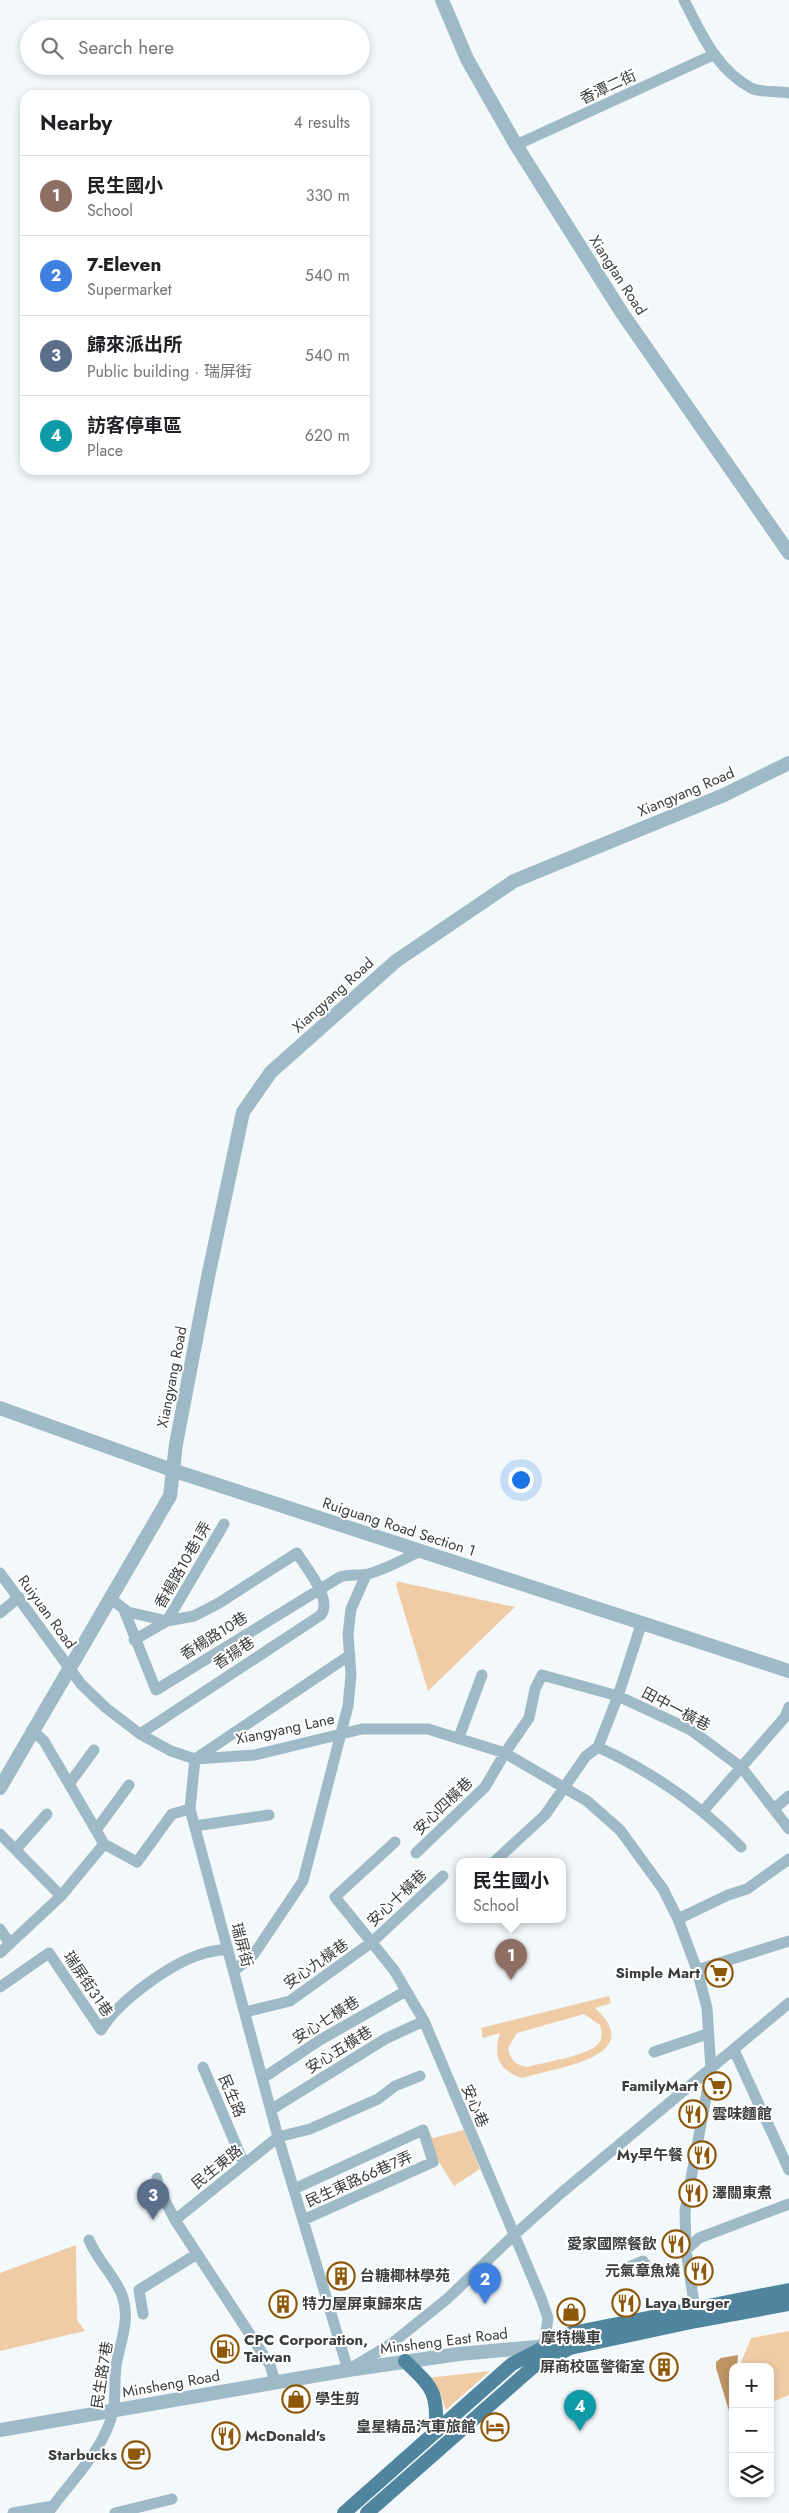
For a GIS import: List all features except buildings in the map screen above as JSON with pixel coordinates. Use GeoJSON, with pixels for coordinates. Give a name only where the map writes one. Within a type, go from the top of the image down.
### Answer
{"type":"FeatureCollection","features":[{"type":"Feature","properties":{"kind":"main road","name":"Minsheng East Road"},"geometry":{"type":"LineString","coordinates":[[570,2348],[789,2290]]}},
{"type":"Feature","properties":{"kind":"main road","name":"Minsheng East Road"},"geometry":{"type":"LineString","coordinates":[[544,2346],[572,2333],[789,2304]]}},
{"type":"Feature","properties":{"kind":"main road"},"geometry":{"type":"LineString","coordinates":[[344,2513],[512,2364],[544,2346]]}},
{"type":"Feature","properties":{"kind":"main road"},"geometry":{"type":"LineString","coordinates":[[367,2513],[533,2367],[570,2348]]}},
{"type":"Feature","properties":{"kind":"main road"},"geometry":{"type":"LineString","coordinates":[[405,2361],[429,2384],[434,2392],[436,2432]]}},
{"type":"Feature","properties":{"kind":"street","name":"Xiangtan Road"},"geometry":{"type":"LineString","coordinates":[[442,0],[467,59],[516,145],[622,313],[789,553]]}},
{"type":"Feature","properties":{"kind":"street"},"geometry":{"type":"LineString","coordinates":[[684,0],[713,55],[729,72],[752,89],[789,92]]}},
{"type":"Feature","properties":{"kind":"street","name":"香潭二街"},"geometry":{"type":"LineString","coordinates":[[516,145],[713,55]]}},
{"type":"Feature","properties":{"kind":"street","name":"Xiangyang Road"},"geometry":{"type":"LineString","coordinates":[[172,1470],[208,1277],[243,1112],[271,1072],[396,961],[514,881],[724,795],[789,763]]}},
{"type":"Feature","properties":{"kind":"street","name":"Ruiguang Road Section 1"},"geometry":{"type":"LineString","coordinates":[[0,1408],[172,1470],[789,1671]]}},
{"type":"Feature","properties":{"kind":"street"},"geometry":{"type":"LineString","coordinates":[[0,1788],[110,1598],[164,1511],[170,1496],[172,1470]]}},
{"type":"Feature","properties":{"kind":"street","name":"香楊路10巷1弄"},"geometry":{"type":"LineString","coordinates":[[168,1621],[224,1524]]}},
{"type":"Feature","properties":{"kind":"street","name":"香楊路10巷"},"geometry":{"type":"LineString","coordinates":[[124,1610],[134,1640],[156,1690],[319,1588],[340,1577],[354,1573],[366,1574],[420,1551]]}},
{"type":"Feature","properties":{"kind":"street"},"geometry":{"type":"LineString","coordinates":[[134,1640],[168,1621],[194,1616],[219,1603],[297,1553],[319,1588]]}},
{"type":"Feature","properties":{"kind":"street","name":"Ruiyuan Road"},"geometry":{"type":"LineString","coordinates":[[0,1573],[69,1669]]}},
{"type":"Feature","properties":{"kind":"street"},"geometry":{"type":"LineString","coordinates":[[234,1971],[254,1954],[303,1881],[342,1734],[351,1675],[348,1634],[351,1609],[366,1574]]}},
{"type":"Feature","properties":{"kind":"street","name":"香揚巷"},"geometry":{"type":"LineString","coordinates":[[140,1734],[321,1615],[325,1609],[325,1600],[319,1588]]}},
{"type":"Feature","properties":{"kind":"street"},"geometry":{"type":"LineString","coordinates":[[0,1613],[19,1597]]}},
{"type":"Feature","properties":{"kind":"street"},"geometry":{"type":"LineString","coordinates":[[110,1598],[124,1610],[147,1618],[168,1621]]}},
{"type":"Feature","properties":{"kind":"street","name":"田中一橫巷"},"geometry":{"type":"LineString","coordinates":[[565,1786],[586,1756],[598,1748],[618,1696],[642,1622]]}},
{"type":"Feature","properties":{"kind":"street"},"geometry":{"type":"LineString","coordinates":[[195,1759],[350,1655]]}},
{"type":"Feature","properties":{"kind":"street","name":"Xiangyang Lane"},"geometry":{"type":"LineString","coordinates":[[69,1669],[95,1698],[140,1734],[171,1751],[195,1759],[255,1755],[362,1730],[428,1729],[459,1737],[504,1753]]}},
{"type":"Feature","properties":{"kind":"street"},"geometry":{"type":"LineString","coordinates":[[459,1737],[482,1675]]}},
{"type":"Feature","properties":{"kind":"street","name":"田中一橫巷"},"geometry":{"type":"LineString","coordinates":[[542,1675],[618,1696],[691,1730],[742,1768],[789,1828]]}},
{"type":"Feature","properties":{"kind":"street","name":"安心四橫巷"},"geometry":{"type":"LineString","coordinates":[[416,1853],[485,1787],[504,1753],[529,1718],[535,1689],[542,1675]]}},
{"type":"Feature","properties":{"kind":"street"},"geometry":{"type":"LineString","coordinates":[[704,1810],[785,1717],[789,1707]]}},
{"type":"Feature","properties":{"kind":"street"},"geometry":{"type":"LineString","coordinates":[[32,1730],[44,1741],[104,1844],[137,1862],[172,1814],[190,1809]]}},
{"type":"Feature","properties":{"kind":"street"},"geometry":{"type":"LineString","coordinates":[[598,1748],[631,1762],[704,1810],[741,1846]]}},
{"type":"Feature","properties":{"kind":"street"},"geometry":{"type":"LineString","coordinates":[[69,1784],[94,1750]]}},
{"type":"Feature","properties":{"kind":"street"},"geometry":{"type":"LineString","coordinates":[[504,1753],[565,1786],[620,1830],[662,1889],[678,1919],[697,1970],[707,2008],[707,2034],[711,2070],[684,2212],[686,2250],[696,2315]]}},
{"type":"Feature","properties":{"kind":"street","name":"瑞屏街"},"geometry":{"type":"LineString","coordinates":[[195,1759],[190,1809],[278,2137],[348,2370]]}},
{"type":"Feature","properties":{"kind":"street"},"geometry":{"type":"LineString","coordinates":[[96,1830],[128,1785]]}},
{"type":"Feature","properties":{"kind":"street"},"geometry":{"type":"LineString","coordinates":[[498,1858],[545,1815],[565,1786]]}},
{"type":"Feature","properties":{"kind":"street"},"geometry":{"type":"LineString","coordinates":[[775,1808],[789,1796]]}},
{"type":"Feature","properties":{"kind":"street"},"geometry":{"type":"LineString","coordinates":[[16,1849],[47,1814]]}},
{"type":"Feature","properties":{"kind":"street"},"geometry":{"type":"LineString","coordinates":[[195,1826],[269,1815]]}},
{"type":"Feature","properties":{"kind":"street"},"geometry":{"type":"LineString","coordinates":[[0,1834],[61,1896]]}},
{"type":"Feature","properties":{"kind":"street","name":"安心巷"},"geometry":{"type":"LineString","coordinates":[[395,1842],[335,1897],[394,1970],[424,2021],[548,2318],[544,2346]]}},
{"type":"Feature","properties":{"kind":"street"},"geometry":{"type":"LineString","coordinates":[[0,1952],[61,1896],[104,1844]]}},
{"type":"Feature","properties":{"kind":"street"},"geometry":{"type":"LineString","coordinates":[[678,1919],[728,1895],[747,1889],[789,1859]]}},
{"type":"Feature","properties":{"kind":"street","name":"安心十橫巷"},"geometry":{"type":"LineString","coordinates":[[372,1942],[443,1876]]}},
{"type":"Feature","properties":{"kind":"street"},"geometry":{"type":"LineString","coordinates":[[0,1929],[10,1944]]}},
{"type":"Feature","properties":{"kind":"street"},"geometry":{"type":"LineString","coordinates":[[697,1970],[789,1941]]}},
{"type":"Feature","properties":{"kind":"street","name":"安心九橫巷"},"geometry":{"type":"LineString","coordinates":[[245,2012],[290,2001],[372,1942]]}},
{"type":"Feature","properties":{"kind":"street","name":"瑞屏街31巷"},"geometry":{"type":"LineString","coordinates":[[0,1987],[49,1953],[101,2030],[109,2015],[176,1967],[204,1953],[228,1949]]}},
{"type":"Feature","properties":{"kind":"street","name":"安心七橫巷"},"geometry":{"type":"LineString","coordinates":[[263,2078],[320,2040],[406,1991]]}},
{"type":"Feature","properties":{"kind":"street"},"geometry":{"type":"LineString","coordinates":[[348,2370],[391,2344],[447,2299],[513,2236],[789,2003]]}},
{"type":"Feature","properties":{"kind":"street","name":"安心五橫巷"},"geometry":{"type":"LineString","coordinates":[[272,2109],[384,2039],[424,2021]]}},
{"type":"Feature","properties":{"kind":"street"},"geometry":{"type":"LineString","coordinates":[[654,2052],[707,2034]]}},
{"type":"Feature","properties":{"kind":"street"},"geometry":{"type":"LineString","coordinates":[[734,2050],[789,2170]]}},
{"type":"Feature","properties":{"kind":"street","name":"民生路"},"geometry":{"type":"LineString","coordinates":[[203,2067],[244,2164]]}},
{"type":"Feature","properties":{"kind":"street"},"geometry":{"type":"LineString","coordinates":[[278,2137],[310,2129],[378,2099],[395,2086],[420,2076]]}},
{"type":"Feature","properties":{"kind":"street","name":"民生東路66巷7弄"},"geometry":{"type":"LineString","coordinates":[[294,2188],[423,2130],[433,2162],[303,2220]]}},
{"type":"Feature","properties":{"kind":"street","name":"民生東路"},"geometry":{"type":"LineString","coordinates":[[175,2220],[278,2137]]}},
{"type":"Feature","properties":{"kind":"street"},"geometry":{"type":"LineString","coordinates":[[157,2178],[158,2187],[175,2220],[270,2365],[275,2382]]}},
{"type":"Feature","properties":{"kind":"street"},"geometry":{"type":"LineString","coordinates":[[686,2250],[699,2238],[789,2204]]}},
{"type":"Feature","properties":{"kind":"street","name":"民生路7巷"},"geometry":{"type":"LineString","coordinates":[[13,2513],[51,2510],[95,2452],[106,2434],[113,2410],[116,2366],[124,2333],[125,2313],[122,2295],[93,2250],[89,2240]]}},
{"type":"Feature","properties":{"kind":"street"},"geometry":{"type":"LineString","coordinates":[[143,2314],[139,2290],[197,2254]]}},
{"type":"Feature","properties":{"kind":"street"},"geometry":{"type":"LineString","coordinates":[[626,2268],[643,2261],[647,2267]]}},
{"type":"Feature","properties":{"kind":"street","name":"Minsheng East Road"},"geometry":{"type":"LineString","coordinates":[[348,2370],[405,2361],[544,2346],[570,2348]]}},
{"type":"Feature","properties":{"kind":"street","name":"Minsheng Road"},"geometry":{"type":"LineString","coordinates":[[0,2430],[348,2370]]}},
{"type":"Feature","properties":{"kind":"street"},"geometry":{"type":"LineString","coordinates":[[115,2513],[172,2499]]}},
{"type":"Feature","properties":{"kind":"shaded area"},"geometry":{"type":"Polygon","coordinates":[[[398,1581],[515,1607],[428,1691],[396,1585],[398,1581]]]}},
{"type":"Feature","properties":{"kind":"shaded area"},"geometry":{"type":"Polygon","coordinates":[[[609,1996],[611,2003],[595,2008],[609,2025],[611,2038],[605,2049],[592,2058],[522,2078],[507,2071],[499,2061],[497,2049],[500,2033],[483,2038],[481,2028],[609,1996]],[[584,2014],[517,2033],[508,2048],[509,2052],[516,2063],[527,2067],[576,2055],[586,2052],[598,2044],[602,2035],[600,2025],[584,2014]]]}},
{"type":"Feature","properties":{"kind":"shaded area"},"geometry":{"type":"Polygon","coordinates":[[[464,2130],[480,2169],[454,2186],[437,2159],[429,2134],[433,2138],[464,2130]]]}},
{"type":"Feature","properties":{"kind":"shaded area"},"geometry":{"type":"Polygon","coordinates":[[[76,2245],[77,2320],[85,2331],[0,2351],[0,2273],[76,2245]]]}},
{"type":"Feature","properties":{"kind":"shaded area"},"geometry":{"type":"Polygon","coordinates":[[[789,2331],[789,2395],[774,2401],[774,2363],[741,2363],[751,2338],[789,2331]]]}},
{"type":"Feature","properties":{"kind":"shaded area"},"geometry":{"type":"Polygon","coordinates":[[[738,2355],[737,2363],[729,2363],[729,2411],[716,2368],[716,2362],[721,2358],[738,2355]]]}},
{"type":"Feature","properties":{"kind":"shaded area"},"geometry":{"type":"Polygon","coordinates":[[[490,2371],[446,2410],[441,2395],[427,2378],[490,2371]]]}},
{"type":"Feature","properties":{"kind":"place","name":"Simple Mart"},"geometry":{"type":"Point","coordinates":[719,1973]}},
{"type":"Feature","properties":{"kind":"place","name":"民生國小"},"geometry":{"type":"Point","coordinates":[511,1980]}},
{"type":"Feature","properties":{"kind":"place","name":"FamilyMart"},"geometry":{"type":"Point","coordinates":[717,2086]}},
{"type":"Feature","properties":{"kind":"place","name":"雲味麵館"},"geometry":{"type":"Point","coordinates":[693,2114]}},
{"type":"Feature","properties":{"kind":"place","name":"My早午餐"},"geometry":{"type":"Point","coordinates":[702,2155]}},
{"type":"Feature","properties":{"kind":"place","name":"澤關東煮"},"geometry":{"type":"Point","coordinates":[693,2193]}},
{"type":"Feature","properties":{"kind":"place","name":"歸來派出所"},"geometry":{"type":"Point","coordinates":[153,2220]}},
{"type":"Feature","properties":{"kind":"place","name":"愛家國際餐飲"},"geometry":{"type":"Point","coordinates":[676,2244]}},
{"type":"Feature","properties":{"kind":"place","name":"元氣章魚燒"},"geometry":{"type":"Point","coordinates":[699,2271]}},
{"type":"Feature","properties":{"kind":"place","name":"台糖椰林學苑"},"geometry":{"type":"Point","coordinates":[341,2276]}},
{"type":"Feature","properties":{"kind":"place","name":"Laya Burger"},"geometry":{"type":"Point","coordinates":[626,2303]}},
{"type":"Feature","properties":{"kind":"place","name":"特力屋屏東歸來店"},"geometry":{"type":"Point","coordinates":[283,2304]}},
{"type":"Feature","properties":{"kind":"place","name":"7-Eleven"},"geometry":{"type":"Point","coordinates":[485,2304]}},
{"type":"Feature","properties":{"kind":"place","name":"摩特機車"},"geometry":{"type":"Point","coordinates":[571,2312]}},
{"type":"Feature","properties":{"kind":"place","name":"CPC Corporation, Taiwan"},"geometry":{"type":"Point","coordinates":[225,2349]}},
{"type":"Feature","properties":{"kind":"place","name":"屏商校區警衛室"},"geometry":{"type":"Point","coordinates":[664,2367]}},
{"type":"Feature","properties":{"kind":"place","name":"學生剪"},"geometry":{"type":"Point","coordinates":[296,2399]}},
{"type":"Feature","properties":{"kind":"place","name":"皇星精品汽車旅館"},"geometry":{"type":"Point","coordinates":[495,2427]}},
{"type":"Feature","properties":{"kind":"place","name":"訪客停車區"},"geometry":{"type":"Point","coordinates":[580,2431]}},
{"type":"Feature","properties":{"kind":"place","name":"McDonald's"},"geometry":{"type":"Point","coordinates":[226,2436]}},
{"type":"Feature","properties":{"kind":"place","name":"Starbucks"},"geometry":{"type":"Point","coordinates":[136,2455]}}]}
